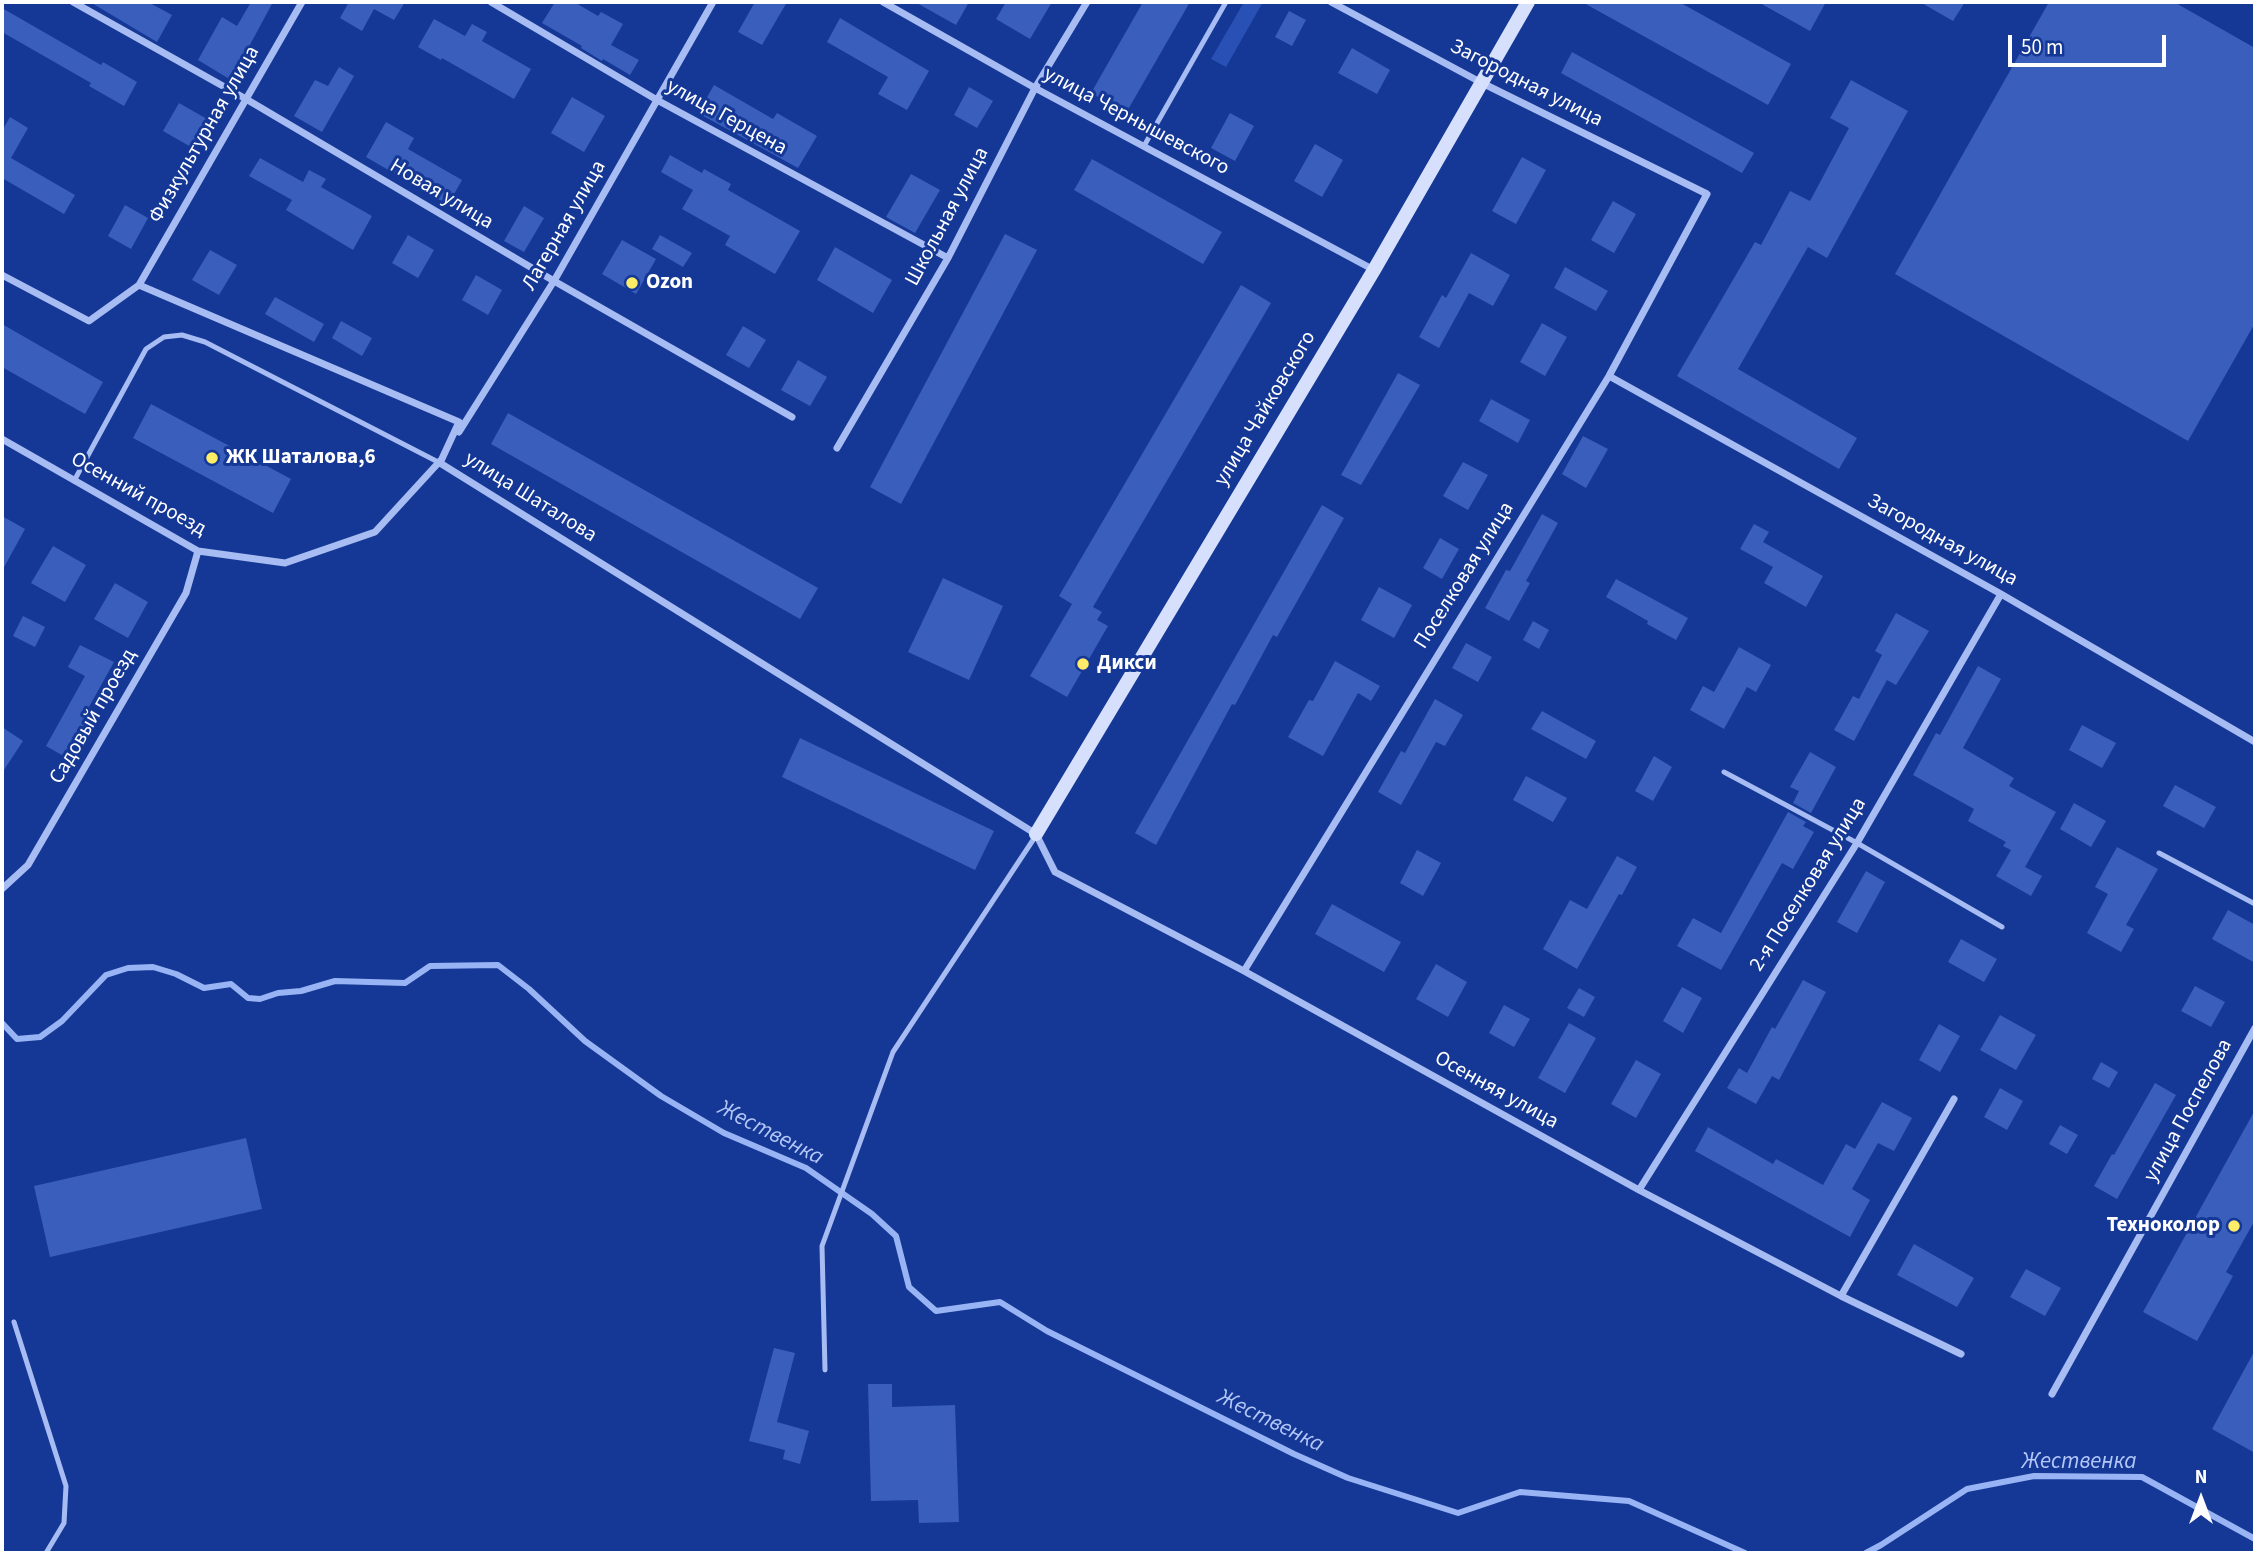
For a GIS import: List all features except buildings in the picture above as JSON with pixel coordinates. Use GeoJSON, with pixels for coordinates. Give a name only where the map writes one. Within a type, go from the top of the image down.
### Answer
{"type":"FeatureCollection","features":[{"type":"Feature","properties":{"kind":"street","name":"Новая улица"},"geometry":{"type":"LineString","coordinates":[[73,2],[246,99],[554,281],[792,417]]}},
{"type":"Feature","properties":{"kind":"street","name":"Физкультурная улица"},"geometry":{"type":"LineString","coordinates":[[139,285],[302,2]]}},
{"type":"Feature","properties":{"kind":"street","name":"улица Герцена"},"geometry":{"type":"LineString","coordinates":[[491,2],[657,100],[948,258]]}},
{"type":"Feature","properties":{"kind":"street","name":"Лагерная улица"},"geometry":{"type":"LineString","coordinates":[[440,463],[554,281],[713,2]]}},
{"type":"Feature","properties":{"kind":"street","name":"улица Чернышевского"},"geometry":{"type":"LineString","coordinates":[[883,2],[1035,88],[1374,270]]}},
{"type":"Feature","properties":{"kind":"street","name":"Школьная улица"},"geometry":{"type":"LineString","coordinates":[[837,448],[948,258],[1035,88],[1087,2]]}},
{"type":"Feature","properties":{"kind":"street","name":"Загородная улица"},"geometry":{"type":"LineString","coordinates":[[1331,2],[1482,83],[1707,194]]}},
{"type":"Feature","properties":{"kind":"street","name":"улица Чайковского"},"geometry":{"type":"LineString","coordinates":[[1036,834],[1374,270],[1528,2]]}},
{"type":"Feature","properties":{"kind":"street","name":"Поселковая улица"},"geometry":{"type":"LineString","coordinates":[[1244,971],[1609,376],[1707,194]]}},
{"type":"Feature","properties":{"kind":"street"},"geometry":{"type":"LineString","coordinates":[[2,275],[89,321],[139,285]]}},
{"type":"Feature","properties":{"kind":"street","name":"улица Шаталова"},"geometry":{"type":"LineString","coordinates":[[139,285],[459,422],[440,463],[1036,834]]}},
{"type":"Feature","properties":{"kind":"street","name":"Загородная улица"},"geometry":{"type":"LineString","coordinates":[[1609,376],[2001,594],[2255,742]]}},
{"type":"Feature","properties":{"kind":"street","name":"Осенний проезд"},"geometry":{"type":"LineString","coordinates":[[2,439],[198,551],[285,563],[375,532],[440,463]]}},
{"type":"Feature","properties":{"kind":"street","name":"Садовый проезд"},"geometry":{"type":"LineString","coordinates":[[2,889],[28,865],[186,593],[198,551]]}},
{"type":"Feature","properties":{"kind":"street","name":"2-я Поселковая улица"},"geometry":{"type":"LineString","coordinates":[[1639,1190],[1857,843],[2001,594]]}},
{"type":"Feature","properties":{"kind":"street","name":"Осенняя улица"},"geometry":{"type":"LineString","coordinates":[[1036,834],[1055,872],[1244,971],[1639,1190],[1841,1296],[1961,1354]]}},
{"type":"Feature","properties":{"kind":"street","name":"улица Поспелова"},"geometry":{"type":"LineString","coordinates":[[2052,1394],[2255,1028]]}},
{"type":"Feature","properties":{"kind":"street"},"geometry":{"type":"LineString","coordinates":[[1841,1296],[1954,1099]]}},
{"type":"Feature","properties":{"kind":"lane"},"geometry":{"type":"LineString","coordinates":[[1144,146],[1226,2]]}},
{"type":"Feature","properties":{"kind":"lane"},"geometry":{"type":"LineString","coordinates":[[74,481],[146,349],[164,337],[182,335],[205,342],[440,463]]}},
{"type":"Feature","properties":{"kind":"lane"},"geometry":{"type":"LineString","coordinates":[[1724,772],[1857,843],[2002,927]]}},
{"type":"Feature","properties":{"kind":"lane"},"geometry":{"type":"LineString","coordinates":[[825,1370],[822,1246],[893,1052],[1036,834]]}},
{"type":"Feature","properties":{"kind":"lane"},"geometry":{"type":"LineString","coordinates":[[2159,853],[2255,904]]}},
{"type":"Feature","properties":{"kind":"lane"},"geometry":{"type":"LineString","coordinates":[[14,1322],[66,1486],[64,1522],[46,1553]]}},
{"type":"Feature","properties":{"kind":"shaded area"},"geometry":{"type":"Polygon","coordinates":[[[1244,2],[1263,2],[1226,67],[1211,59],[1244,2]]]}},
{"type":"Feature","properties":{"kind":"waterway","name":"Жественка"},"geometry":{"type":"LineString","coordinates":[[2,1023],[17,1039],[40,1037],[62,1021],[106,975],[128,968],[153,967],[176,974],[204,988],[231,984],[248,998],[260,999],[335,981],[405,983],[430,966],[498,965],[529,989],[585,1041],[661,1096],[724,1133],[806,1168],[872,1214],[896,1236],[909,1287],[936,1311],[1000,1302],[1047,1331],[1294,1454],[1348,1478],[1458,1513],[1520,1492],[1629,1501],[1745,1553]]}},
{"type":"Feature","properties":{"kind":"waterway","name":"Жественка"},"geometry":{"type":"LineString","coordinates":[[1866,1553],[1967,1489],[2034,1476],[2142,1477],[2255,1539]]}},
{"type":"Feature","properties":{"kind":"place","name":"Ozon"},"geometry":{"type":"Point","coordinates":[632,283]}},
{"type":"Feature","properties":{"kind":"place","name":"ЖК Шаталова,6"},"geometry":{"type":"Point","coordinates":[212,458]}},
{"type":"Feature","properties":{"kind":"place","name":"Дикси"},"geometry":{"type":"Point","coordinates":[1083,664]}},
{"type":"Feature","properties":{"kind":"place","name":"Техноколор"},"geometry":{"type":"Point","coordinates":[2234,1226]}}]}
